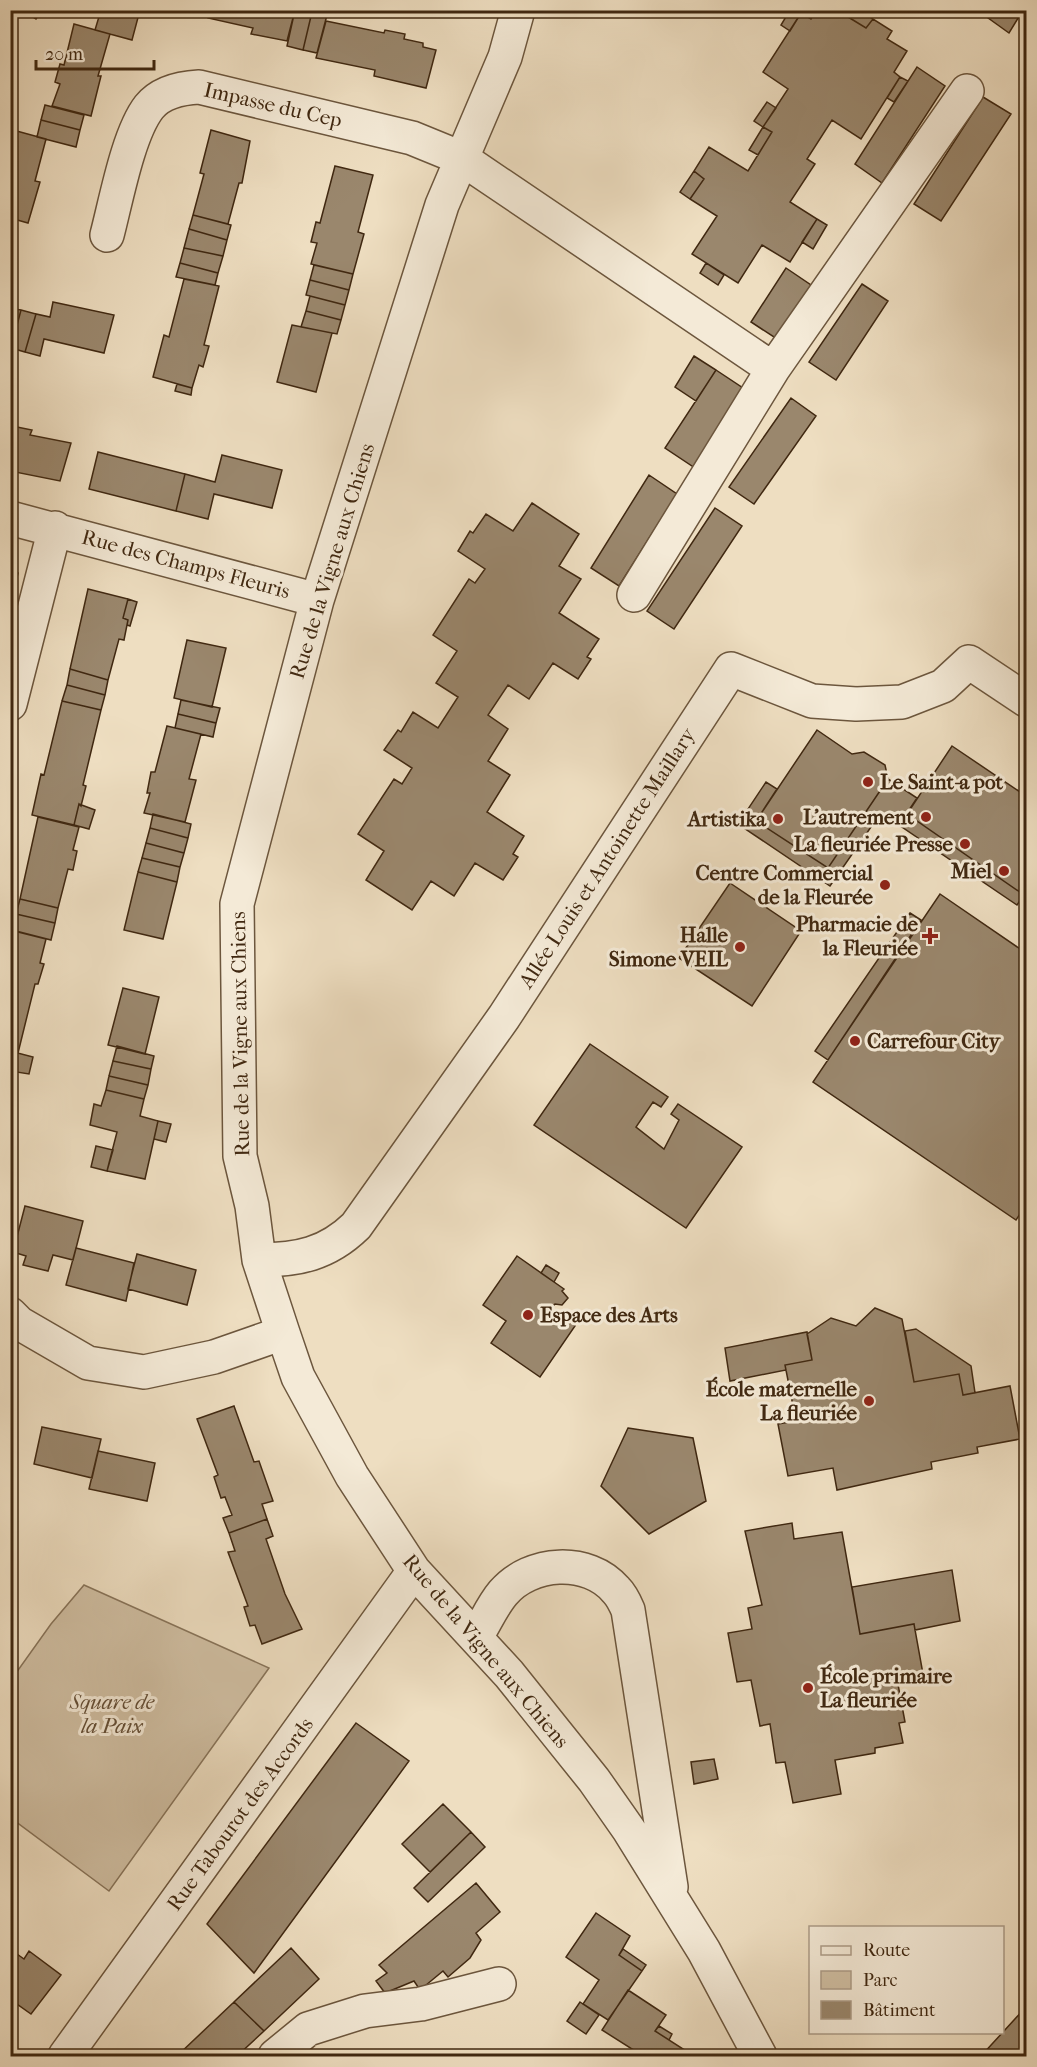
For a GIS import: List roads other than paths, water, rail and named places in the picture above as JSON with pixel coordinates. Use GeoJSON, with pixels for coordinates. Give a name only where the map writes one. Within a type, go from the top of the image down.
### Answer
{"type":"FeatureCollection","features":[{"type":"Feature","properties":{"kind":"street","name":"Rue de la Vigne aux Chiens"},"geometry":{"type":"LineString","coordinates":[[518,10],[505,57],[442,205],[317,600],[237,904],[240,1156],[252,1206],[259,1260],[282,1333],[298,1377],[351,1476],[414,1571],[441,1604],[476,1637],[594,1780],[673,1898],[760,2056]]}},
{"type":"Feature","properties":{"kind":"street","name":"Impasse du Cep"},"geometry":{"type":"LineString","coordinates":[[107,235],[133,140],[142,120],[156,101],[180,88],[199,87],[412,138],[461,158],[773,369]]}},
{"type":"Feature","properties":{"kind":"street"},"geometry":{"type":"LineString","coordinates":[[634,595],[773,369],[967,91]]}},
{"type":"Feature","properties":{"kind":"street","name":"Rue des Champs Fleuris"},"geometry":{"type":"LineString","coordinates":[[10,518],[55,528],[317,600]]}},
{"type":"Feature","properties":{"kind":"street","name":"Rue des Champs Fleuris"},"geometry":{"type":"LineString","coordinates":[[10,704],[55,528]]}},
{"type":"Feature","properties":{"kind":"street","name":"Allée Louis et Antoinette Maillary"},"geometry":{"type":"LineString","coordinates":[[259,1260],[286,1260],[309,1256],[327,1249],[356,1226],[504,1017],[731,669],[812,701],[856,705],[902,702],[943,686],[969,662],[1026,700]]}},
{"type":"Feature","properties":{"kind":"street"},"geometry":{"type":"LineString","coordinates":[[10,1314],[19,1323],[88,1363],[144,1372],[214,1357],[282,1333]]}},
{"type":"Feature","properties":{"kind":"street"},"geometry":{"type":"LineString","coordinates":[[476,1637],[504,1592],[534,1571],[554,1566],[575,1568],[598,1576],[616,1589],[628,1610],[673,1898]]}},
{"type":"Feature","properties":{"kind":"street","name":"Rue Tabourot des Accords"},"geometry":{"type":"LineString","coordinates":[[65,2056],[414,1571]]}},
{"type":"Feature","properties":{"kind":"street"},"geometry":{"type":"LineString","coordinates":[[275,2056],[308,2029],[364,2011],[421,2004],[499,1984]]}},
{"type":"Feature","properties":{"kind":"place","name":"Le Saint-a pot"},"geometry":{"type":"Point","coordinates":[868,782]}},
{"type":"Feature","properties":{"kind":"place","name":"L'autrement"},"geometry":{"type":"Point","coordinates":[926,817]}},
{"type":"Feature","properties":{"kind":"place","name":"Artistika"},"geometry":{"type":"Point","coordinates":[778,819]}},
{"type":"Feature","properties":{"kind":"place","name":"La fleuriée Presse"},"geometry":{"type":"Point","coordinates":[965,844]}},
{"type":"Feature","properties":{"kind":"place","name":"Miel"},"geometry":{"type":"Point","coordinates":[1004,871]}},
{"type":"Feature","properties":{"kind":"place","name":"Centre Commercial de la Fleurée"},"geometry":{"type":"Point","coordinates":[885,885]}},
{"type":"Feature","properties":{"kind":"place","name":"Pharmacie de la Fleuriée"},"geometry":{"type":"Point","coordinates":[930,936]}},
{"type":"Feature","properties":{"kind":"place","name":"Halle Simone VEIL"},"geometry":{"type":"Point","coordinates":[740,947]}},
{"type":"Feature","properties":{"kind":"place","name":"Carrefour City"},"geometry":{"type":"Point","coordinates":[855,1041]}},
{"type":"Feature","properties":{"kind":"place","name":"Espace des Arts"},"geometry":{"type":"Point","coordinates":[528,1315]}},
{"type":"Feature","properties":{"kind":"place","name":"École maternelle La fleuriée"},"geometry":{"type":"Point","coordinates":[869,1401]}},
{"type":"Feature","properties":{"kind":"place","name":"École primaire La fleuriée"},"geometry":{"type":"Point","coordinates":[808,1688]}},
{"type":"Feature","properties":{"kind":"park label","name":"Square de la Paix"},"geometry":{"type":"Point","coordinates":[112,1714]}}]}
